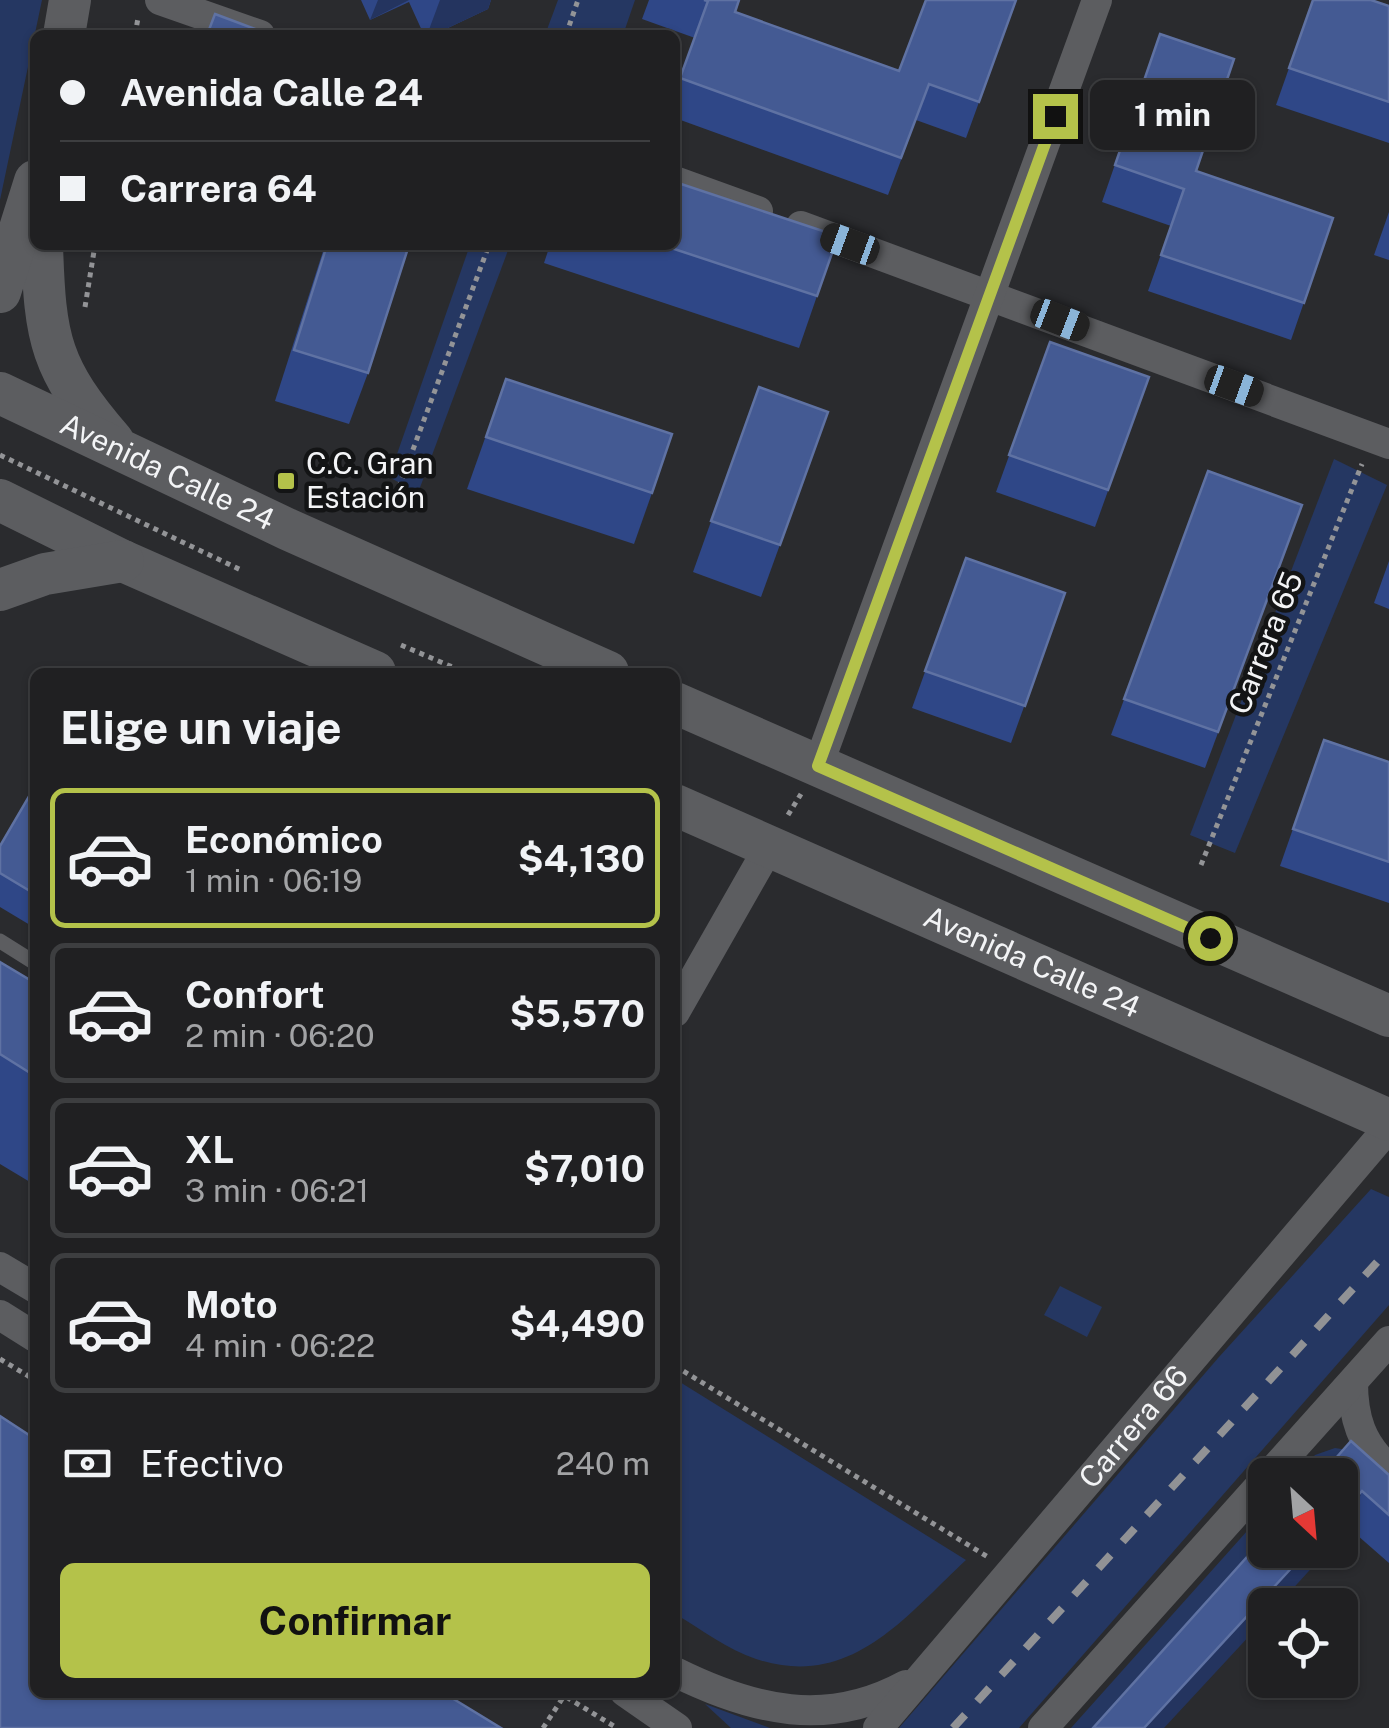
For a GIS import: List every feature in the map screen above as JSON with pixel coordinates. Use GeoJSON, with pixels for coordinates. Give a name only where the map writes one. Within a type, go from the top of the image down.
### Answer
{"type":"FeatureCollection","features":[{"type":"Feature","properties":{"kind":"main road"},"geometry":{"type":"LineString","coordinates":[[65,30],[70,0]]}},
{"type":"Feature","properties":{"kind":"main road"},"geometry":{"type":"LineString","coordinates":[[0,292],[30,197]]}},
{"type":"Feature","properties":{"kind":"main road"},"geometry":{"type":"LineString","coordinates":[[42,250],[48,336],[66,381],[120,449]]}},
{"type":"Feature","properties":{"kind":"main road","name":"Avenida Calle 24"},"geometry":{"type":"LineString","coordinates":[[0,393],[287,529],[599,668]]}},
{"type":"Feature","properties":{"kind":"main road"},"geometry":{"type":"LineString","coordinates":[[0,500],[123,561],[384,657]]}},
{"type":"Feature","properties":{"kind":"main road"},"geometry":{"type":"LineString","coordinates":[[0,590],[45,574],[123,561]]}},
{"type":"Feature","properties":{"kind":"main road"},"geometry":{"type":"LineString","coordinates":[[680,704],[1389,1016]]}},
{"type":"Feature","properties":{"kind":"main road","name":"Avenida Calle 24"},"geometry":{"type":"LineString","coordinates":[[680,807],[1389,1124]]}},
{"type":"Feature","properties":{"kind":"street"},"geometry":{"type":"LineString","coordinates":[[160,0],[246,30]]}},
{"type":"Feature","properties":{"kind":"street"},"geometry":{"type":"LineString","coordinates":[[818,766],[1097,0]]}},
{"type":"Feature","properties":{"kind":"street"},"geometry":{"type":"LineString","coordinates":[[680,183],[1381,441]]}},
{"type":"Feature","properties":{"kind":"street"},"geometry":{"type":"LineString","coordinates":[[680,1003],[769,847]]}},
{"type":"Feature","properties":{"kind":"street","name":"Carrera 66"},"geometry":{"type":"LineString","coordinates":[[878,1728],[1389,1124]]}},
{"type":"Feature","properties":{"kind":"street"},"geometry":{"type":"LineString","coordinates":[[0,1267],[30,1285]]}},
{"type":"Feature","properties":{"kind":"street"},"geometry":{"type":"LineString","coordinates":[[0,1315],[30,1333]]}},
{"type":"Feature","properties":{"kind":"street"},"geometry":{"type":"LineString","coordinates":[[1284,1458],[1389,1340]]}},
{"type":"Feature","properties":{"kind":"street"},"geometry":{"type":"LineString","coordinates":[[1352,1382],[1358,1426],[1367,1444],[1389,1468]]}},
{"type":"Feature","properties":{"kind":"street"},"geometry":{"type":"LineString","coordinates":[[1043,1728],[1248,1498]]}},
{"type":"Feature","properties":{"kind":"street"},"geometry":{"type":"LineString","coordinates":[[680,1675],[749,1704],[788,1712],[846,1713],[882,1700],[926,1672]]}},
{"type":"Feature","properties":{"kind":"street"},"geometry":{"type":"LineString","coordinates":[[634,1698],[677,1728]]}},
{"type":"Feature","properties":{"kind":"lane"},"geometry":{"type":"LineString","coordinates":[[0,941],[30,960]]}},
{"type":"Feature","properties":{"kind":"path"},"geometry":{"type":"LineString","coordinates":[[568,30],[578,0]]}},
{"type":"Feature","properties":{"kind":"path"},"geometry":{"type":"LineString","coordinates":[[84,311],[94,250]]}},
{"type":"Feature","properties":{"kind":"path"},"geometry":{"type":"LineString","coordinates":[[392,506],[488,250]]}},
{"type":"Feature","properties":{"kind":"path","name":"Carrera 65"},"geometry":{"type":"LineString","coordinates":[[1201,865],[1381,441]]}},
{"type":"Feature","properties":{"kind":"path"},"geometry":{"type":"LineString","coordinates":[[0,455],[251,575]]}},
{"type":"Feature","properties":{"kind":"path"},"geometry":{"type":"LineString","coordinates":[[384,657],[443,668]]}},
{"type":"Feature","properties":{"kind":"path"},"geometry":{"type":"LineString","coordinates":[[769,847],[818,766]]}},
{"type":"Feature","properties":{"kind":"path"},"geometry":{"type":"LineString","coordinates":[[0,1359],[30,1377]]}},
{"type":"Feature","properties":{"kind":"path"},"geometry":{"type":"LineString","coordinates":[[680,1369],[1012,1571]]}},
{"type":"Feature","properties":{"kind":"path"},"geometry":{"type":"LineString","coordinates":[[543,1728],[559,1698]]}},
{"type":"Feature","properties":{"kind":"path"},"geometry":{"type":"LineString","coordinates":[[568,1698],[617,1728]]}},
{"type":"Feature","properties":{"kind":"shaded area"},"geometry":{"type":"Polygon","coordinates":[[[0,0],[42,0],[36,30],[30,30],[30,57],[0,200],[0,0]]]}},
{"type":"Feature","properties":{"kind":"shaded area"},"geometry":{"type":"Polygon","coordinates":[[[558,0],[635,0],[625,30],[547,30],[558,0]]]}},
{"type":"Feature","properties":{"kind":"shaded area"},"geometry":{"type":"Polygon","coordinates":[[[468,250],[508,250],[418,493],[389,477],[468,250]]]}},
{"type":"Feature","properties":{"kind":"shaded area"},"geometry":{"type":"Polygon","coordinates":[[[1334,459],[1387,485],[1235,853],[1190,835],[1334,459]]]}},
{"type":"Feature","properties":{"kind":"shaded area"},"geometry":{"type":"Polygon","coordinates":[[[1371,1189],[1389,1197],[1389,1305],[1255,1458],[1248,1458],[1248,1466],[1019,1728],[899,1728],[1219,1357],[1371,1189]]]}},
{"type":"Feature","properties":{"kind":"shaded area"},"geometry":{"type":"Polygon","coordinates":[[[1060,1286],[1102,1307],[1087,1337],[1044,1315],[1060,1286]]]}},
{"type":"Feature","properties":{"kind":"shaded area"},"geometry":{"type":"Polygon","coordinates":[[[680,1382],[966,1560],[897,1625],[847,1657],[820,1665],[789,1666],[756,1659],[680,1617],[680,1382]]]}},
{"type":"Feature","properties":{"kind":"shaded area"},"geometry":{"type":"Polygon","coordinates":[[[1335,1448],[1348,1450],[1345,1458],[1312,1458],[1335,1448]]]}},
{"type":"Feature","properties":{"kind":"shaded area"},"geometry":{"type":"Polygon","coordinates":[[[1248,1530],[1250,1568],[1113,1728],[1071,1728],[1248,1530]]]}},
{"type":"Feature","properties":{"kind":"shaded area"},"geometry":{"type":"Polygon","coordinates":[[[705,1704],[770,1728],[731,1728],[705,1704]]]}},
{"type":"Feature","properties":{"kind":"building"},"geometry":{"type":"Polygon","coordinates":[[[704,0],[739,0],[735,12],[899,71],[926,0],[1016,0],[979,102],[929,84],[901,158],[680,78],[708,1],[704,0]]]}},
{"type":"Feature","properties":{"kind":"building"},"geometry":{"type":"Polygon","coordinates":[[[1313,0],[1371,0],[1389,6],[1389,102],[1289,68],[1313,0]]]}},
{"type":"Feature","properties":{"kind":"building"},"geometry":{"type":"Polygon","coordinates":[[[215,14],[258,30],[209,30],[215,14]]]}},
{"type":"Feature","properties":{"kind":"building"},"geometry":{"type":"Polygon","coordinates":[[[1160,34],[1234,59],[1196,171],[1333,218],[1304,303],[1161,255],[1184,189],[1115,165],[1160,34]]]}},
{"type":"Feature","properties":{"kind":"building"},"geometry":{"type":"Polygon","coordinates":[[[680,184],[838,236],[817,296],[677,250],[680,184]]]}},
{"type":"Feature","properties":{"kind":"building"},"geometry":{"type":"Polygon","coordinates":[[[325,250],[407,250],[368,373],[294,350],[325,250]]]}},
{"type":"Feature","properties":{"kind":"building"},"geometry":{"type":"Polygon","coordinates":[[[1050,342],[1149,377],[1108,490],[1009,455],[1050,342]]]}},
{"type":"Feature","properties":{"kind":"building"},"geometry":{"type":"Polygon","coordinates":[[[506,379],[672,434],[652,493],[486,437],[506,379]]]}},
{"type":"Feature","properties":{"kind":"building"},"geometry":{"type":"Polygon","coordinates":[[[759,387],[828,412],[780,545],[711,521],[759,387]]]}},
{"type":"Feature","properties":{"kind":"building"},"geometry":{"type":"Polygon","coordinates":[[[1208,471],[1302,505],[1218,732],[1124,699],[1208,471]]]}},
{"type":"Feature","properties":{"kind":"building"},"geometry":{"type":"Polygon","coordinates":[[[966,558],[1065,593],[1025,706],[925,671],[966,558]]]}},
{"type":"Feature","properties":{"kind":"building"},"geometry":{"type":"Polygon","coordinates":[[[1324,740],[1389,762],[1389,862],[1293,829],[1324,740]]]}},
{"type":"Feature","properties":{"kind":"building"},"geometry":{"type":"Polygon","coordinates":[[[30,795],[30,891],[0,873],[0,846],[30,795]]]}},
{"type":"Feature","properties":{"kind":"building"},"geometry":{"type":"Polygon","coordinates":[[[0,962],[30,980],[30,1073],[0,1054],[0,962]]]}},
{"type":"Feature","properties":{"kind":"building"},"geometry":{"type":"Polygon","coordinates":[[[0,1416],[30,1436],[30,1698],[452,1698],[501,1728],[0,1728],[0,1416]]]}},
{"type":"Feature","properties":{"kind":"building"},"geometry":{"type":"Polygon","coordinates":[[[1351,1441],[1389,1475],[1389,1515],[1362,1491],[1358,1495],[1358,1458],[1336,1458],[1351,1441]]]}},
{"type":"Feature","properties":{"kind":"building"},"geometry":{"type":"Polygon","coordinates":[[[1248,1556],[1248,1568],[1291,1568],[1273,1588],[1248,1588],[1248,1615],[1144,1728],[1093,1728],[1248,1556]]]}},
{"type":"Feature","properties":{"kind":"railway"},"geometry":{"type":"LineString","coordinates":[[953,1728],[1389,1249]]}},
{"type":"Feature","properties":{"kind":"place","name":"C.C. Gran Estación"},"geometry":{"type":"Point","coordinates":[286,481]}},
{"type":"Feature","properties":{"kind":"route"},"geometry":{"type":"LineString","coordinates":[[1055,116],[818,766],[1210,938]]}}]}
